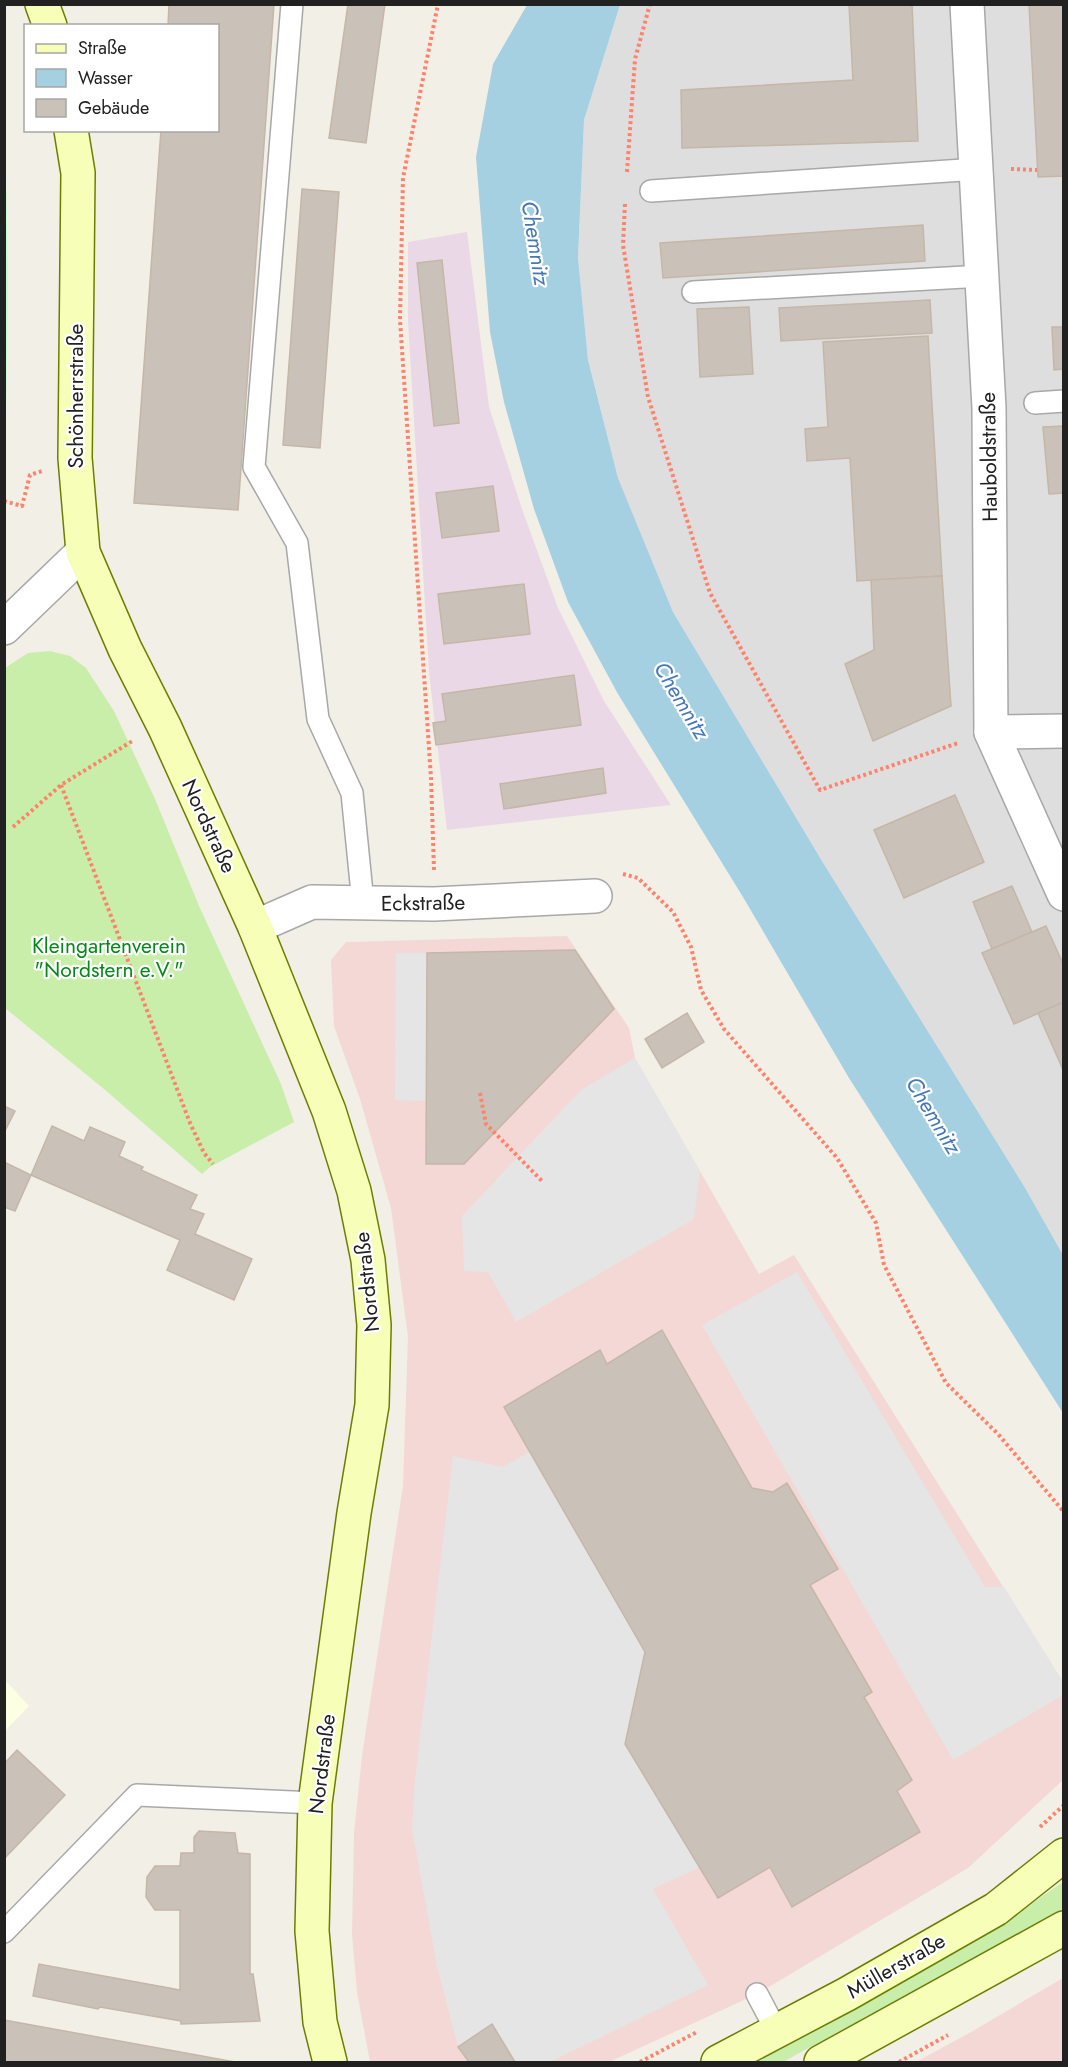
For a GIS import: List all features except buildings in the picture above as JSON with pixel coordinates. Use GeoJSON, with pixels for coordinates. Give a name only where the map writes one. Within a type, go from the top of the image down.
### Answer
{"type":"FeatureCollection","features":[{"type":"Feature","properties":{"kind":"main road"},"geometry":{"type":"LineString","coordinates":[[42,4],[49,24]]}},
{"type":"Feature","properties":{"kind":"main road","name":"Schönherrstraße"},"geometry":{"type":"LineString","coordinates":[[71,132],[78,173],[75,458],[83,552]]}},
{"type":"Feature","properties":{"kind":"main road","name":"Nordstraße"},"geometry":{"type":"LineString","coordinates":[[83,552],[125,649],[165,728],[255,927],[329,1111],[354,1191],[368,1260],[374,1325],[372,1405],[354,1513],[315,1803],[312,1931],[320,2022],[330,2062]]}},
{"type":"Feature","properties":{"kind":"main road","name":"Müllerstraße"},"geometry":{"type":"LineString","coordinates":[[718,2062],[777,2032],[996,1909],[1064,1855]]}},
{"type":"Feature","properties":{"kind":"main road"},"geometry":{"type":"LineString","coordinates":[[821,2062],[1064,1928]]}},
{"type":"Feature","properties":{"kind":"street","name":"Hauboldstraße"},"geometry":{"type":"LineString","coordinates":[[968,4],[989,408],[991,732],[1064,894]]}},
{"type":"Feature","properties":{"kind":"street"},"geometry":{"type":"LineString","coordinates":[[4,628],[83,552]]}},
{"type":"Feature","properties":{"kind":"street"},"geometry":{"type":"LineString","coordinates":[[991,732],[1064,730]]}},
{"type":"Feature","properties":{"kind":"street","name":"Eckstraße"},"geometry":{"type":"LineString","coordinates":[[255,927],[312,902],[434,904],[595,896]]}},
{"type":"Feature","properties":{"kind":"lane"},"geometry":{"type":"LineString","coordinates":[[292,4],[254,467],[297,543],[318,719],[352,793],[363,903]]}},
{"type":"Feature","properties":{"kind":"lane"},"geometry":{"type":"LineString","coordinates":[[651,191],[978,169]]}},
{"type":"Feature","properties":{"kind":"lane"},"geometry":{"type":"LineString","coordinates":[[693,292],[983,276]]}},
{"type":"Feature","properties":{"kind":"lane"},"geometry":{"type":"LineString","coordinates":[[1035,403],[1064,401]]}},
{"type":"Feature","properties":{"kind":"lane"},"geometry":{"type":"LineString","coordinates":[[4,1932],[137,1795],[315,1803]]}},
{"type":"Feature","properties":{"kind":"lane"},"geometry":{"type":"LineString","coordinates":[[757,1994],[777,2032]]}},
{"type":"Feature","properties":{"kind":"path"},"geometry":{"type":"LineString","coordinates":[[434,904],[432,778],[400,320],[403,178],[438,4]]}},
{"type":"Feature","properties":{"kind":"path"},"geometry":{"type":"LineString","coordinates":[[627,182],[635,59],[650,4]]}},
{"type":"Feature","properties":{"kind":"path"},"geometry":{"type":"LineString","coordinates":[[626,193],[623,245],[648,397],[710,593],[820,790],[991,732]]}},
{"type":"Feature","properties":{"kind":"path"},"geometry":{"type":"LineString","coordinates":[[4,501],[22,506],[30,475],[75,458]]}},
{"type":"Feature","properties":{"kind":"path"},"geometry":{"type":"LineString","coordinates":[[14,827],[61,785],[129,742]]}},
{"type":"Feature","properties":{"kind":"path"},"geometry":{"type":"LineString","coordinates":[[61,785],[190,1123],[204,1153],[213,1164]]}},
{"type":"Feature","properties":{"kind":"path"},"geometry":{"type":"LineString","coordinates":[[595,896],[601,867],[638,878],[673,912],[691,947],[701,990],[724,1029],[837,1158],[876,1223],[884,1265],[946,1383],[998,1434],[1064,1512]]}},
{"type":"Feature","properties":{"kind":"path"},"geometry":{"type":"LineString","coordinates":[[480,1093],[486,1124],[542,1181]]}},
{"type":"Feature","properties":{"kind":"path"},"geometry":{"type":"LineString","coordinates":[[1032,1833],[1064,1805]]}},
{"type":"Feature","properties":{"kind":"path"},"geometry":{"type":"LineString","coordinates":[[640,2062],[702,2029]]}},
{"type":"Feature","properties":{"kind":"shaded area"},"geometry":{"type":"Polygon","coordinates":[[[620,5],[1063,5],[1063,1255],[1024,1186],[822,861],[673,612],[618,478],[588,360],[578,258],[584,120],[620,5]]]}},
{"type":"Feature","properties":{"kind":"shaded area"},"geometry":{"type":"Polygon","coordinates":[[[467,232],[489,407],[522,509],[558,608],[604,701],[671,805],[447,830],[429,672],[408,321],[408,242],[467,232]]]}},
{"type":"Feature","properties":{"kind":"shaded area"},"geometry":{"type":"Polygon","coordinates":[[[567,936],[629,1028],[635,1058],[759,1274],[794,1255],[1063,1682],[1063,1780],[968,1868],[757,1994],[609,2062],[370,2062],[357,1992],[352,1934],[354,1833],[362,1756],[403,1486],[408,1337],[391,1208],[360,1099],[334,1026],[331,960],[346,942],[567,936]]]}},
{"type":"Feature","properties":{"kind":"shaded area"},"geometry":{"type":"Polygon","coordinates":[[[396,953],[427,953],[426,1101],[395,1100],[396,953]]]}},
{"type":"Feature","properties":{"kind":"shaded area"},"geometry":{"type":"Polygon","coordinates":[[[635,1058],[700,1171],[694,1219],[516,1322],[488,1272],[464,1271],[462,1216],[581,1090],[635,1058]]]}},
{"type":"Feature","properties":{"kind":"shaded area"},"geometry":{"type":"Polygon","coordinates":[[[797,1272],[985,1587],[1004,1587],[1063,1682],[1063,1695],[953,1760],[702,1325],[797,1272]]]}},
{"type":"Feature","properties":{"kind":"shaded area"},"geometry":{"type":"Polygon","coordinates":[[[529,1452],[645,1652],[625,1744],[700,1867],[653,1889],[708,1985],[550,2062],[515,2062],[492,2024],[458,2047],[437,1966],[412,1829],[415,1780],[453,1456],[503,1467],[529,1452]]]}},
{"type":"Feature","properties":{"kind":"shaded area"},"geometry":{"type":"Polygon","coordinates":[[[5,1680],[29,1706],[5,1731],[5,1680]]]}},
{"type":"Feature","properties":{"kind":"shaded area"},"geometry":{"type":"Polygon","coordinates":[[[1063,1978],[1063,2062],[916,2062],[971,2032],[1063,1978]]]}},
{"type":"Feature","properties":{"kind":"green space"},"geometry":{"type":"Polygon","coordinates":[[[5,107],[8,287],[5,494],[5,107]]]}},
{"type":"Feature","properties":{"kind":"green space","name":"Kleingartenverein \"Nordstern e.V.\""},"geometry":{"type":"Polygon","coordinates":[[[50,651],[70,656],[86,668],[114,711],[155,799],[199,906],[281,1084],[294,1122],[210,1167],[202,1174],[104,1089],[5,1008],[5,668],[28,653],[50,651]]]}},
{"type":"Feature","properties":{"kind":"green space"},"geometry":{"type":"Polygon","coordinates":[[[1063,1882],[1062,1909],[783,2062],[754,2062],[977,1941],[1063,1882]]]}},
{"type":"Feature","properties":{"kind":"water","name":"Chemnitz"},"geometry":{"type":"Polygon","coordinates":[[[527,5],[620,5],[584,120],[578,258],[588,360],[618,478],[673,612],[822,861],[1024,1186],[1063,1255],[1063,1413],[849,1078],[743,897],[618,694],[568,602],[534,509],[504,402],[490,332],[476,157],[493,64],[527,5]]]}}]}
